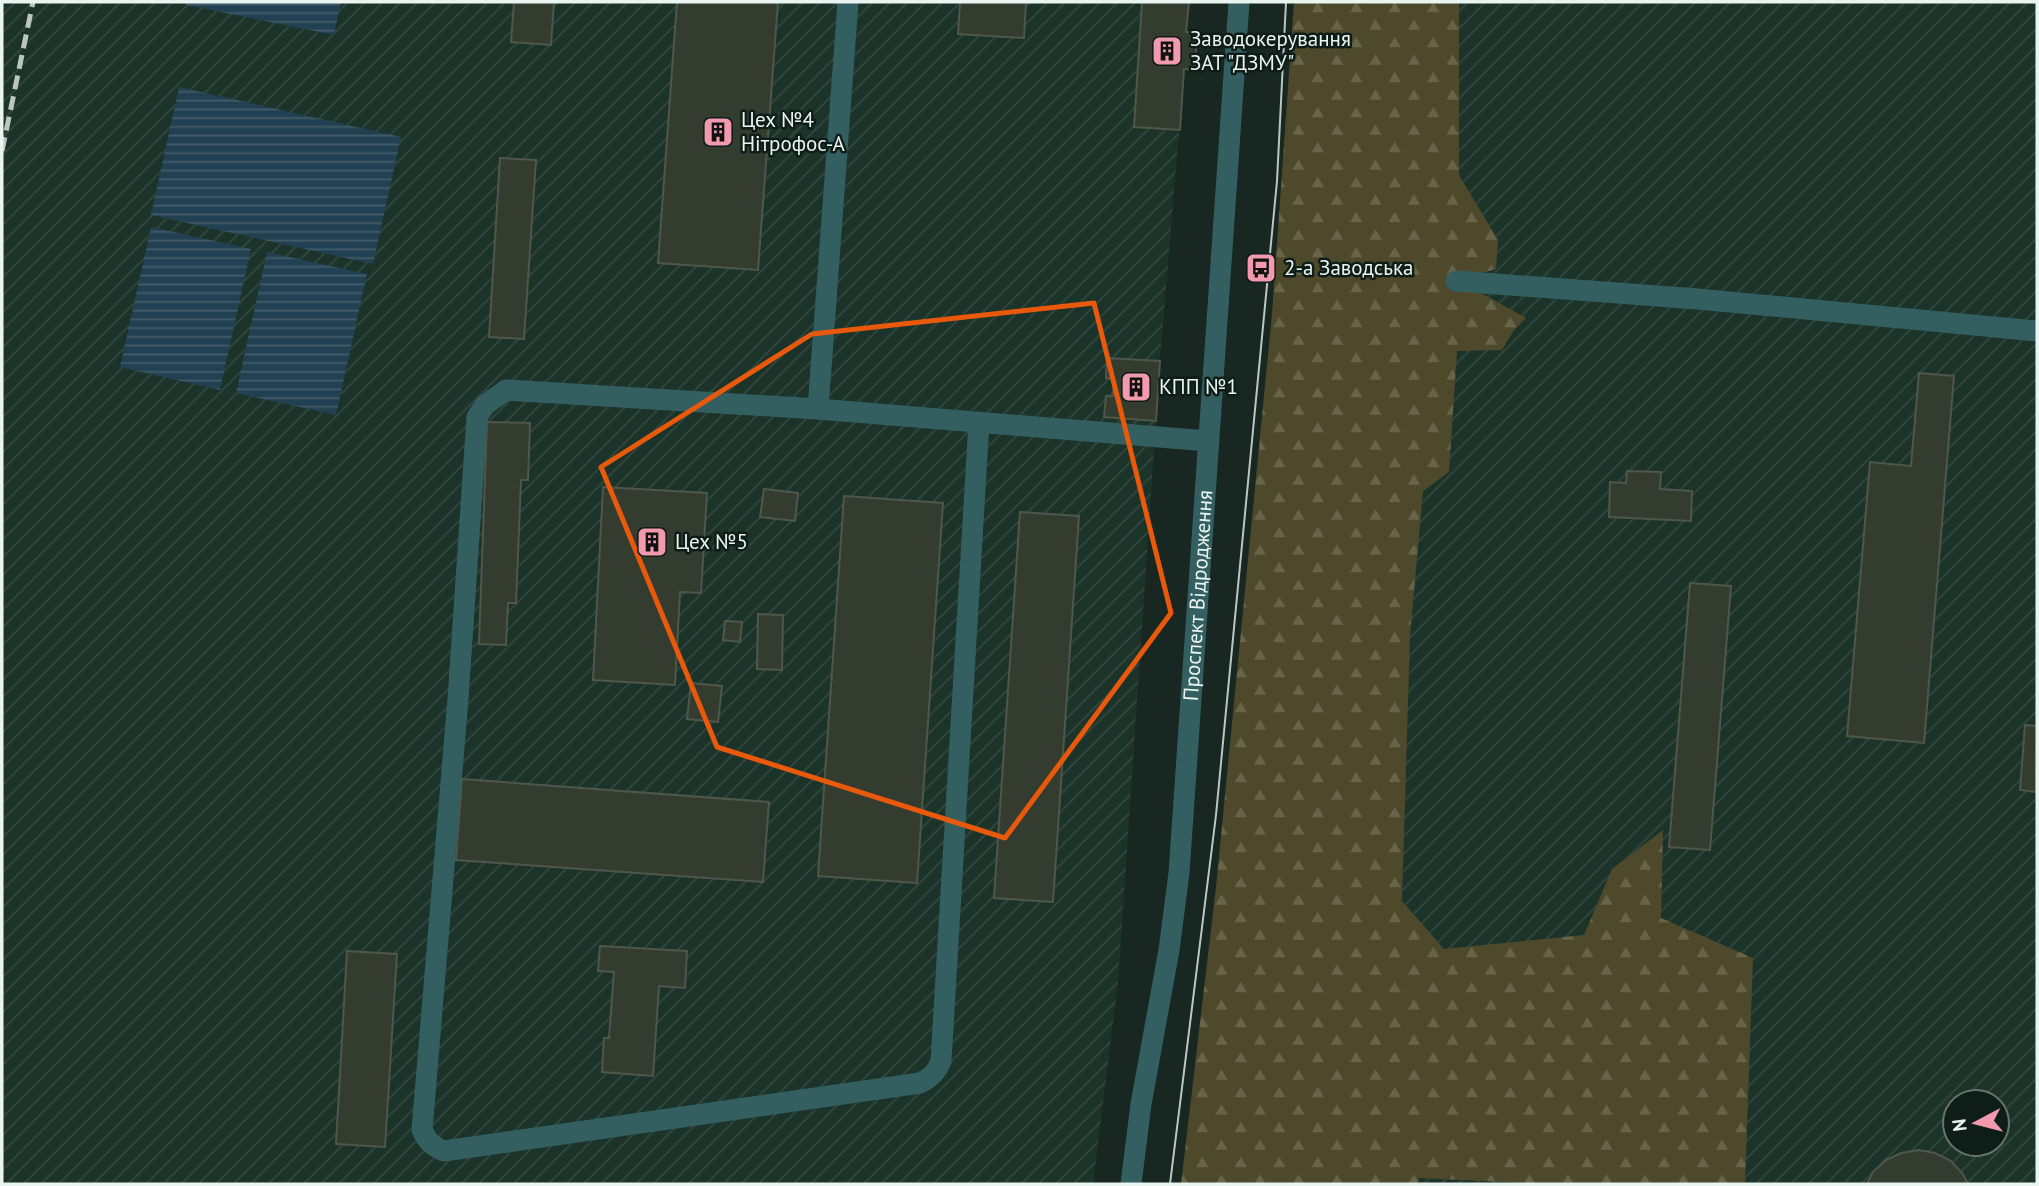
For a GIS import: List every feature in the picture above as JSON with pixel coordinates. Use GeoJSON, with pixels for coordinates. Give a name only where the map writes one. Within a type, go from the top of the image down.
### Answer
{"type":"FeatureCollection","features":[{"type":"Feature","properties":{"kind":"street"},"geometry":{"type":"LineString","coordinates":[[818,409],[848,2]]}},
{"type":"Feature","properties":{"kind":"street","name":"Проспект Відродження"},"geometry":{"type":"LineString","coordinates":[[1131,1184],[1140,1104],[1169,950],[1179,873],[1239,2]]}},
{"type":"Feature","properties":{"kind":"street"},"geometry":{"type":"LineString","coordinates":[[1456,281],[1698,299],[2037,331]]}},
{"type":"Feature","properties":{"kind":"street"},"geometry":{"type":"LineString","coordinates":[[979,422],[942,1061],[938,1070],[920,1083],[444,1151],[434,1147],[422,1130],[457,713],[477,417],[485,405],[506,390],[818,409],[979,422],[1208,441]]}},
{"type":"Feature","properties":{"kind":"highlighted area"},"geometry":{"type":"Polygon","coordinates":[[[1094,303],[1171,613],[1005,838],[717,747],[601,467],[812,334],[1094,303]]]}},
{"type":"Feature","properties":{"kind":"shaded area"},"geometry":{"type":"Polygon","coordinates":[[[2,2],[1189,2],[1187,31],[1197,32],[1195,70],[1184,70],[1160,361],[1118,983],[1093,1184],[2,1184],[2,2]]]}},
{"type":"Feature","properties":{"kind":"shaded area"},"geometry":{"type":"Polygon","coordinates":[[[1459,2],[2037,2],[2037,1184],[1278,1184],[1459,175],[1459,2]]]}},
{"type":"Feature","properties":{"kind":"green space"},"geometry":{"type":"Polygon","coordinates":[[[1294,2],[1459,2],[1459,175],[1498,240],[1496,269],[1445,284],[1481,293],[1526,318],[1514,330],[1502,350],[1457,351],[1449,472],[1423,491],[1410,636],[1402,901],[1444,949],[1584,935],[1612,869],[1663,830],[1661,918],[1753,958],[1745,1184],[1545,1184],[1419,1178],[1418,1184],[1181,1184],[1216,887],[1272,314],[1294,2]]]}},
{"type":"Feature","properties":{"kind":"water"},"geometry":{"type":"Polygon","coordinates":[[[187,2],[341,2],[334,35],[186,5],[187,2]]]}},
{"type":"Feature","properties":{"kind":"water"},"geometry":{"type":"Polygon","coordinates":[[[179,87],[401,137],[373,264],[151,215],[179,87]]]}},
{"type":"Feature","properties":{"kind":"water"},"geometry":{"type":"Polygon","coordinates":[[[151,227],[251,249],[220,390],[120,367],[151,227]]]}},
{"type":"Feature","properties":{"kind":"water"},"geometry":{"type":"Polygon","coordinates":[[[267,252],[367,274],[336,415],[236,393],[267,252]]]}},
{"type":"Feature","properties":{"kind":"building"},"geometry":{"type":"Polygon","coordinates":[[[514,2],[554,2],[551,45],[511,42],[514,2]]]}},
{"type":"Feature","properties":{"kind":"building","name":"Цех №4 Нітрофос-А"},"geometry":{"type":"Polygon","coordinates":[[[677,2],[778,2],[758,270],[658,263],[677,2]]]}},
{"type":"Feature","properties":{"kind":"building"},"geometry":{"type":"Polygon","coordinates":[[[960,2],[1026,2],[1024,38],[958,34],[960,2]]]}},
{"type":"Feature","properties":{"kind":"building","name":"Заводокерування ЗАТ \"ДЗМУ\""},"geometry":{"type":"Polygon","coordinates":[[[1142,2],[1189,2],[1186,32],[1197,32],[1195,70],[1184,69],[1180,130],[1134,127],[1142,2]]]}},
{"type":"Feature","properties":{"kind":"building"},"geometry":{"type":"Polygon","coordinates":[[[500,158],[536,160],[524,339],[489,337],[500,158]]]}},
{"type":"Feature","properties":{"kind":"building","name":"КПП №1"},"geometry":{"type":"Polygon","coordinates":[[[1107,358],[1160,361],[1156,421],[1104,417],[1106,396],[1113,396],[1114,379],[1106,378],[1107,358]]]}},
{"type":"Feature","properties":{"kind":"building"},"geometry":{"type":"Polygon","coordinates":[[[1919,373],[1954,376],[1924,743],[1847,736],[1870,462],[1911,466],[1919,373]]]}},
{"type":"Feature","properties":{"kind":"building"},"geometry":{"type":"Polygon","coordinates":[[[487,422],[530,423],[528,480],[521,480],[516,603],[508,603],[506,645],[479,644],[487,422]]]}},
{"type":"Feature","properties":{"kind":"building"},"geometry":{"type":"Polygon","coordinates":[[[1627,471],[1661,472],[1660,489],[1692,491],[1691,521],[1609,517],[1610,482],[1626,483],[1627,471]]]}},
{"type":"Feature","properties":{"kind":"building","name":"Цех №5"},"geometry":{"type":"Polygon","coordinates":[[[603,487],[707,493],[701,593],[680,592],[675,685],[593,680],[603,487]]]}},
{"type":"Feature","properties":{"kind":"building"},"geometry":{"type":"Polygon","coordinates":[[[764,489],[798,493],[795,521],[760,517],[764,489]]]}},
{"type":"Feature","properties":{"kind":"building"},"geometry":{"type":"Polygon","coordinates":[[[844,496],[943,503],[917,883],[818,876],[844,496]]]}},
{"type":"Feature","properties":{"kind":"building"},"geometry":{"type":"Polygon","coordinates":[[[1020,512],[1079,516],[1053,902],[994,898],[1020,512]]]}},
{"type":"Feature","properties":{"kind":"building"},"geometry":{"type":"Polygon","coordinates":[[[1690,583],[1731,586],[1710,850],[1669,847],[1690,583]]]}},
{"type":"Feature","properties":{"kind":"building"},"geometry":{"type":"Polygon","coordinates":[[[758,614],[783,615],[782,670],[757,669],[758,614]]]}},
{"type":"Feature","properties":{"kind":"building"},"geometry":{"type":"Polygon","coordinates":[[[725,621],[742,622],[740,642],[723,640],[725,621]]]}},
{"type":"Feature","properties":{"kind":"building"},"geometry":{"type":"Polygon","coordinates":[[[691,683],[722,686],[718,722],[687,719],[691,683]]]}},
{"type":"Feature","properties":{"kind":"building"},"geometry":{"type":"Polygon","coordinates":[[[2025,725],[2037,726],[2036,792],[2020,790],[2025,725]]]}},
{"type":"Feature","properties":{"kind":"building"},"geometry":{"type":"Polygon","coordinates":[[[462,779],[769,802],[763,882],[456,860],[462,779]]]}},
{"type":"Feature","properties":{"kind":"building"},"geometry":{"type":"Polygon","coordinates":[[[600,946],[687,951],[685,988],[659,986],[653,1076],[602,1072],[604,1038],[609,1038],[614,972],[598,971],[600,946]]]}},
{"type":"Feature","properties":{"kind":"building"},"geometry":{"type":"Polygon","coordinates":[[[347,951],[397,954],[385,1147],[336,1144],[347,951]]]}},
{"type":"Feature","properties":{"kind":"building"},"geometry":{"type":"Polygon","coordinates":[[[1919,1150],[1935,1153],[1951,1161],[1968,1184],[1867,1184],[1873,1172],[1886,1160],[1901,1153],[1919,1150]]]}},
{"type":"Feature","properties":{"kind":"tram line"},"geometry":{"type":"LineString","coordinates":[[1170,1184],[1216,815],[1277,181],[1286,2]]}},
{"type":"Feature","properties":{"kind":"railway"},"geometry":{"type":"LineString","coordinates":[[2,151],[33,2]]}},
{"type":"Feature","properties":{"kind":"place","name":"Заводокерування ЗАТ \"ДЗМУ\""},"geometry":{"type":"Point","coordinates":[1167,51]}},
{"type":"Feature","properties":{"kind":"place","name":"Цех №4 Нітрофос-А"},"geometry":{"type":"Point","coordinates":[718,132]}},
{"type":"Feature","properties":{"kind":"place","name":"2-а Заводська"},"geometry":{"type":"Point","coordinates":[1261,268]}},
{"type":"Feature","properties":{"kind":"place","name":"КПП №1"},"geometry":{"type":"Point","coordinates":[1136,387]}},
{"type":"Feature","properties":{"kind":"place","name":"Цех №5"},"geometry":{"type":"Point","coordinates":[652,542]}}]}
